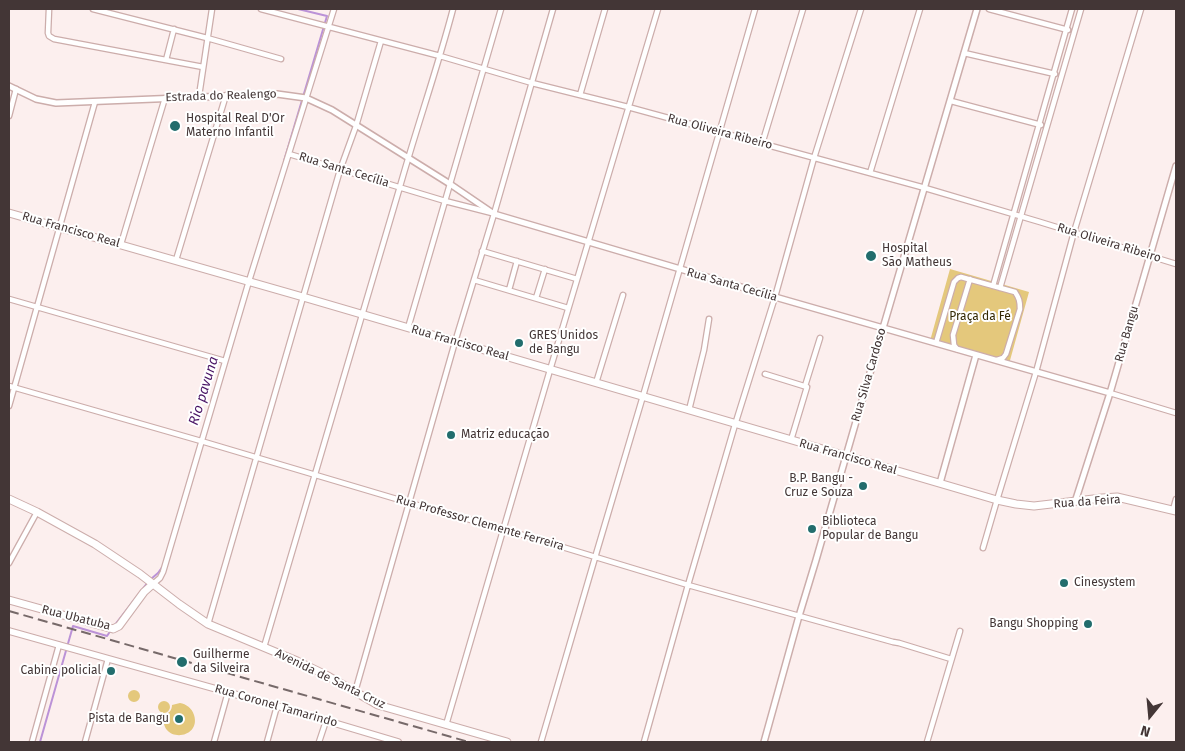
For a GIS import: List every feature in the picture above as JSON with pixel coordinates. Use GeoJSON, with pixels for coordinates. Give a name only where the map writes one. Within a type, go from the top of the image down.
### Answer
{"type":"FeatureCollection","features":[{"type":"Feature","properties":{"kind":"main road","name":"Rua Francisco Real"},"geometry":{"type":"LineString","coordinates":[[9,212],[997,500]]}},
{"type":"Feature","properties":{"kind":"main road","name":"Rua da Feira"},"geometry":{"type":"LineString","coordinates":[[997,500],[1034,506],[1117,497],[1175,510]]}},
{"type":"Feature","properties":{"kind":"main road","name":"Avenida de Santa Cruz"},"geometry":{"type":"LineString","coordinates":[[9,499],[95,544],[208,624],[312,668],[378,705],[507,742]]}},
{"type":"Feature","properties":{"kind":"main road","name":"Rua Ubatuba"},"geometry":{"type":"LineString","coordinates":[[9,600],[113,629],[119,626],[144,592],[153,584]]}},
{"type":"Feature","properties":{"kind":"main road","name":"Rua Coronel Tamarindo"},"geometry":{"type":"LineString","coordinates":[[9,633],[228,692],[389,741],[398,742]]}},
{"type":"Feature","properties":{"kind":"street"},"geometry":{"type":"LineString","coordinates":[[49,9],[48,32],[49,36],[54,39],[203,67]]}},
{"type":"Feature","properties":{"kind":"street"},"geometry":{"type":"LineString","coordinates":[[93,9],[281,59]]}},
{"type":"Feature","properties":{"kind":"street"},"geometry":{"type":"LineString","coordinates":[[199,96],[212,9]]}},
{"type":"Feature","properties":{"kind":"street","name":"Rua Oliveira Ribeiro"},"geometry":{"type":"LineString","coordinates":[[261,9],[925,188],[1176,264]]}},
{"type":"Feature","properties":{"kind":"street"},"geometry":{"type":"LineString","coordinates":[[153,584],[160,578],[163,572],[224,360],[334,9]]}},
{"type":"Feature","properties":{"kind":"street"},"geometry":{"type":"LineString","coordinates":[[264,647],[453,9]]}},
{"type":"Feature","properties":{"kind":"street"},"geometry":{"type":"LineString","coordinates":[[408,328],[501,9]]}},
{"type":"Feature","properties":{"kind":"street"},"geometry":{"type":"LineString","coordinates":[[355,692],[553,9]]}},
{"type":"Feature","properties":{"kind":"street"},"geometry":{"type":"LineString","coordinates":[[580,95],[605,9]]}},
{"type":"Feature","properties":{"kind":"street"},"geometry":{"type":"LineString","coordinates":[[446,725],[658,9]]}},
{"type":"Feature","properties":{"kind":"street"},"geometry":{"type":"LineString","coordinates":[[541,742],[755,9]]}},
{"type":"Feature","properties":{"kind":"street"},"geometry":{"type":"LineString","coordinates":[[762,144],[803,9]]}},
{"type":"Feature","properties":{"kind":"street"},"geometry":{"type":"LineString","coordinates":[[644,742],[688,585],[775,298],[814,158],[861,9]]}},
{"type":"Feature","properties":{"kind":"street"},"geometry":{"type":"LineString","coordinates":[[870,174],[920,9]]}},
{"type":"Feature","properties":{"kind":"street","name":"Rua Silva Cardoso"},"geometry":{"type":"LineString","coordinates":[[764,742],[799,616],[977,9]]}},
{"type":"Feature","properties":{"kind":"street"},"geometry":{"type":"LineString","coordinates":[[989,9],[1074,32]]}},
{"type":"Feature","properties":{"kind":"street"},"geometry":{"type":"LineString","coordinates":[[993,286],[1072,9]]}},
{"type":"Feature","properties":{"kind":"street"},"geometry":{"type":"LineString","coordinates":[[1000,288],[1081,9]]}},
{"type":"Feature","properties":{"kind":"street"},"geometry":{"type":"LineString","coordinates":[[984,548],[1036,372],[1074,232],[1141,9]]}},
{"type":"Feature","properties":{"kind":"street"},"geometry":{"type":"LineString","coordinates":[[166,60],[174,29]]}},
{"type":"Feature","properties":{"kind":"street"},"geometry":{"type":"LineString","coordinates":[[208,624],[340,170],[356,126],[381,41]]}},
{"type":"Feature","properties":{"kind":"street"},"geometry":{"type":"LineString","coordinates":[[964,53],[1061,76]]}},
{"type":"Feature","properties":{"kind":"street","name":"Estrada do Realengo"},"geometry":{"type":"LineString","coordinates":[[9,86],[36,98],[56,103],[226,95],[277,94],[306,98],[332,110],[494,214]]}},
{"type":"Feature","properties":{"kind":"street"},"geometry":{"type":"LineString","coordinates":[[9,116],[16,89]]}},
{"type":"Feature","properties":{"kind":"street"},"geometry":{"type":"LineString","coordinates":[[176,260],[226,95]]}},
{"type":"Feature","properties":{"kind":"street"},"geometry":{"type":"LineString","coordinates":[[121,244],[165,98]]}},
{"type":"Feature","properties":{"kind":"street"},"geometry":{"type":"LineString","coordinates":[[951,101],[1047,126]]}},
{"type":"Feature","properties":{"kind":"street"},"geometry":{"type":"LineString","coordinates":[[9,406],[11,387],[36,307],[94,102]]}},
{"type":"Feature","properties":{"kind":"street","name":"Rua Santa Cecília"},"geometry":{"type":"LineString","coordinates":[[289,154],[775,298],[1176,413]]}},
{"type":"Feature","properties":{"kind":"street","name":"Rua Bangu"},"geometry":{"type":"LineString","coordinates":[[1074,502],[1110,394],[1176,166]]}},
{"type":"Feature","properties":{"kind":"street"},"geometry":{"type":"LineString","coordinates":[[482,251],[577,279]]}},
{"type":"Feature","properties":{"kind":"street"},"geometry":{"type":"LineString","coordinates":[[509,290],[517,261]]}},
{"type":"Feature","properties":{"kind":"street"},"geometry":{"type":"LineString","coordinates":[[536,298],[545,270]]}},
{"type":"Feature","properties":{"kind":"street"},"geometry":{"type":"LineString","coordinates":[[936,343],[954,282],[961,277],[970,279],[1015,292],[1019,297],[1020,309],[1006,354],[1001,359],[995,360]]}},
{"type":"Feature","properties":{"kind":"street"},"geometry":{"type":"LineString","coordinates":[[958,350],[954,345],[953,335],[970,279]]}},
{"type":"Feature","properties":{"kind":"street"},"geometry":{"type":"LineString","coordinates":[[474,280],[568,308]]}},
{"type":"Feature","properties":{"kind":"street"},"geometry":{"type":"LineString","coordinates":[[596,383],[623,295]]}},
{"type":"Feature","properties":{"kind":"street"},"geometry":{"type":"LineString","coordinates":[[9,299],[224,360]]}},
{"type":"Feature","properties":{"kind":"street"},"geometry":{"type":"LineString","coordinates":[[689,410],[704,350],[709,320]]}},
{"type":"Feature","properties":{"kind":"street"},"geometry":{"type":"LineString","coordinates":[[791,440],[820,338]]}},
{"type":"Feature","properties":{"kind":"street"},"geometry":{"type":"LineString","coordinates":[[940,483],[976,355]]}},
{"type":"Feature","properties":{"kind":"street"},"geometry":{"type":"LineString","coordinates":[[765,374],[805,386]]}},
{"type":"Feature","properties":{"kind":"street","name":"Rua Professor Clemente Ferreira"},"geometry":{"type":"LineString","coordinates":[[11,387],[200,440],[688,585],[952,659]]}},
{"type":"Feature","properties":{"kind":"street"},"geometry":{"type":"LineString","coordinates":[[1175,510],[1176,499]]}},
{"type":"Feature","properties":{"kind":"street"},"geometry":{"type":"LineString","coordinates":[[9,563],[37,512]]}},
{"type":"Feature","properties":{"kind":"street"},"geometry":{"type":"LineString","coordinates":[[927,742],[960,631]]}},
{"type":"Feature","properties":{"kind":"street"},"geometry":{"type":"LineString","coordinates":[[32,742],[59,645]]}},
{"type":"Feature","properties":{"kind":"street"},"geometry":{"type":"LineString","coordinates":[[85,742],[108,659]]}},
{"type":"Feature","properties":{"kind":"street"},"geometry":{"type":"LineString","coordinates":[[214,742],[228,692]]}},
{"type":"Feature","properties":{"kind":"street"},"geometry":{"type":"LineString","coordinates":[[267,742],[277,706]]}},
{"type":"Feature","properties":{"kind":"street"},"geometry":{"type":"LineString","coordinates":[[319,742],[326,721]]}},
{"type":"Feature","properties":{"kind":"green space","name":"Praça da Fé"},"geometry":{"type":"Polygon","coordinates":[[[950,269],[1029,292],[1009,364],[930,341],[950,269]]]}},
{"type":"Feature","properties":{"kind":"green space"},"geometry":{"type":"Polygon","coordinates":[[[134,690],[140,696],[134,702],[128,696],[134,690]]]}},
{"type":"Feature","properties":{"kind":"green space"},"geometry":{"type":"Polygon","coordinates":[[[164,701],[170,707],[164,713],[158,707],[164,701]]]}},
{"type":"Feature","properties":{"kind":"green space","name":"Pista de Bangu"},"geometry":{"type":"Polygon","coordinates":[[[180,703],[187,705],[192,710],[195,723],[192,730],[180,735],[173,734],[167,730],[164,724],[164,714],[170,711],[172,705],[180,703]]]}},
{"type":"Feature","properties":{"kind":"waterway","name":"Rio pavuna"},"geometry":{"type":"LineString","coordinates":[[284,161],[327,16],[298,9]]}},
{"type":"Feature","properties":{"kind":"waterway","name":"Rio pavuna"},"geometry":{"type":"LineString","coordinates":[[151,579],[163,566]]}},
{"type":"Feature","properties":{"kind":"waterway","name":"Rio pavuna"},"geometry":{"type":"LineString","coordinates":[[114,626],[148,582]]}},
{"type":"Feature","properties":{"kind":"waterway","name":"Rio pavuna"},"geometry":{"type":"LineString","coordinates":[[40,742],[73,626],[107,636],[111,630]]}},
{"type":"Feature","properties":{"kind":"railway"},"geometry":{"type":"LineString","coordinates":[[9,611],[469,742]]}},
{"type":"Feature","properties":{"kind":"place","name":"Hospital Real D'Or Materno Infantil"},"geometry":{"type":"Point","coordinates":[175,126]}},
{"type":"Feature","properties":{"kind":"place","name":"Hospital São Matheus"},"geometry":{"type":"Point","coordinates":[871,256]}},
{"type":"Feature","properties":{"kind":"place","name":"GRES Unidos de Bangu"},"geometry":{"type":"Point","coordinates":[519,343]}},
{"type":"Feature","properties":{"kind":"place","name":"Matriz educação"},"geometry":{"type":"Point","coordinates":[451,435]}},
{"type":"Feature","properties":{"kind":"place","name":"B.P. Bangu - Cruz e Souza"},"geometry":{"type":"Point","coordinates":[863,486]}},
{"type":"Feature","properties":{"kind":"place","name":"Biblioteca Popular de Bangu"},"geometry":{"type":"Point","coordinates":[812,529]}},
{"type":"Feature","properties":{"kind":"place","name":"Cinesystem"},"geometry":{"type":"Point","coordinates":[1064,583]}},
{"type":"Feature","properties":{"kind":"place","name":"Bangu Shopping"},"geometry":{"type":"Point","coordinates":[1088,624]}},
{"type":"Feature","properties":{"kind":"place","name":"Guilherme da Silveira"},"geometry":{"type":"Point","coordinates":[182,662]}},
{"type":"Feature","properties":{"kind":"place","name":"Cabine policial"},"geometry":{"type":"Point","coordinates":[111,671]}},
{"type":"Feature","properties":{"kind":"place","name":"Pista de Bangu"},"geometry":{"type":"Point","coordinates":[179,719]}}]}
